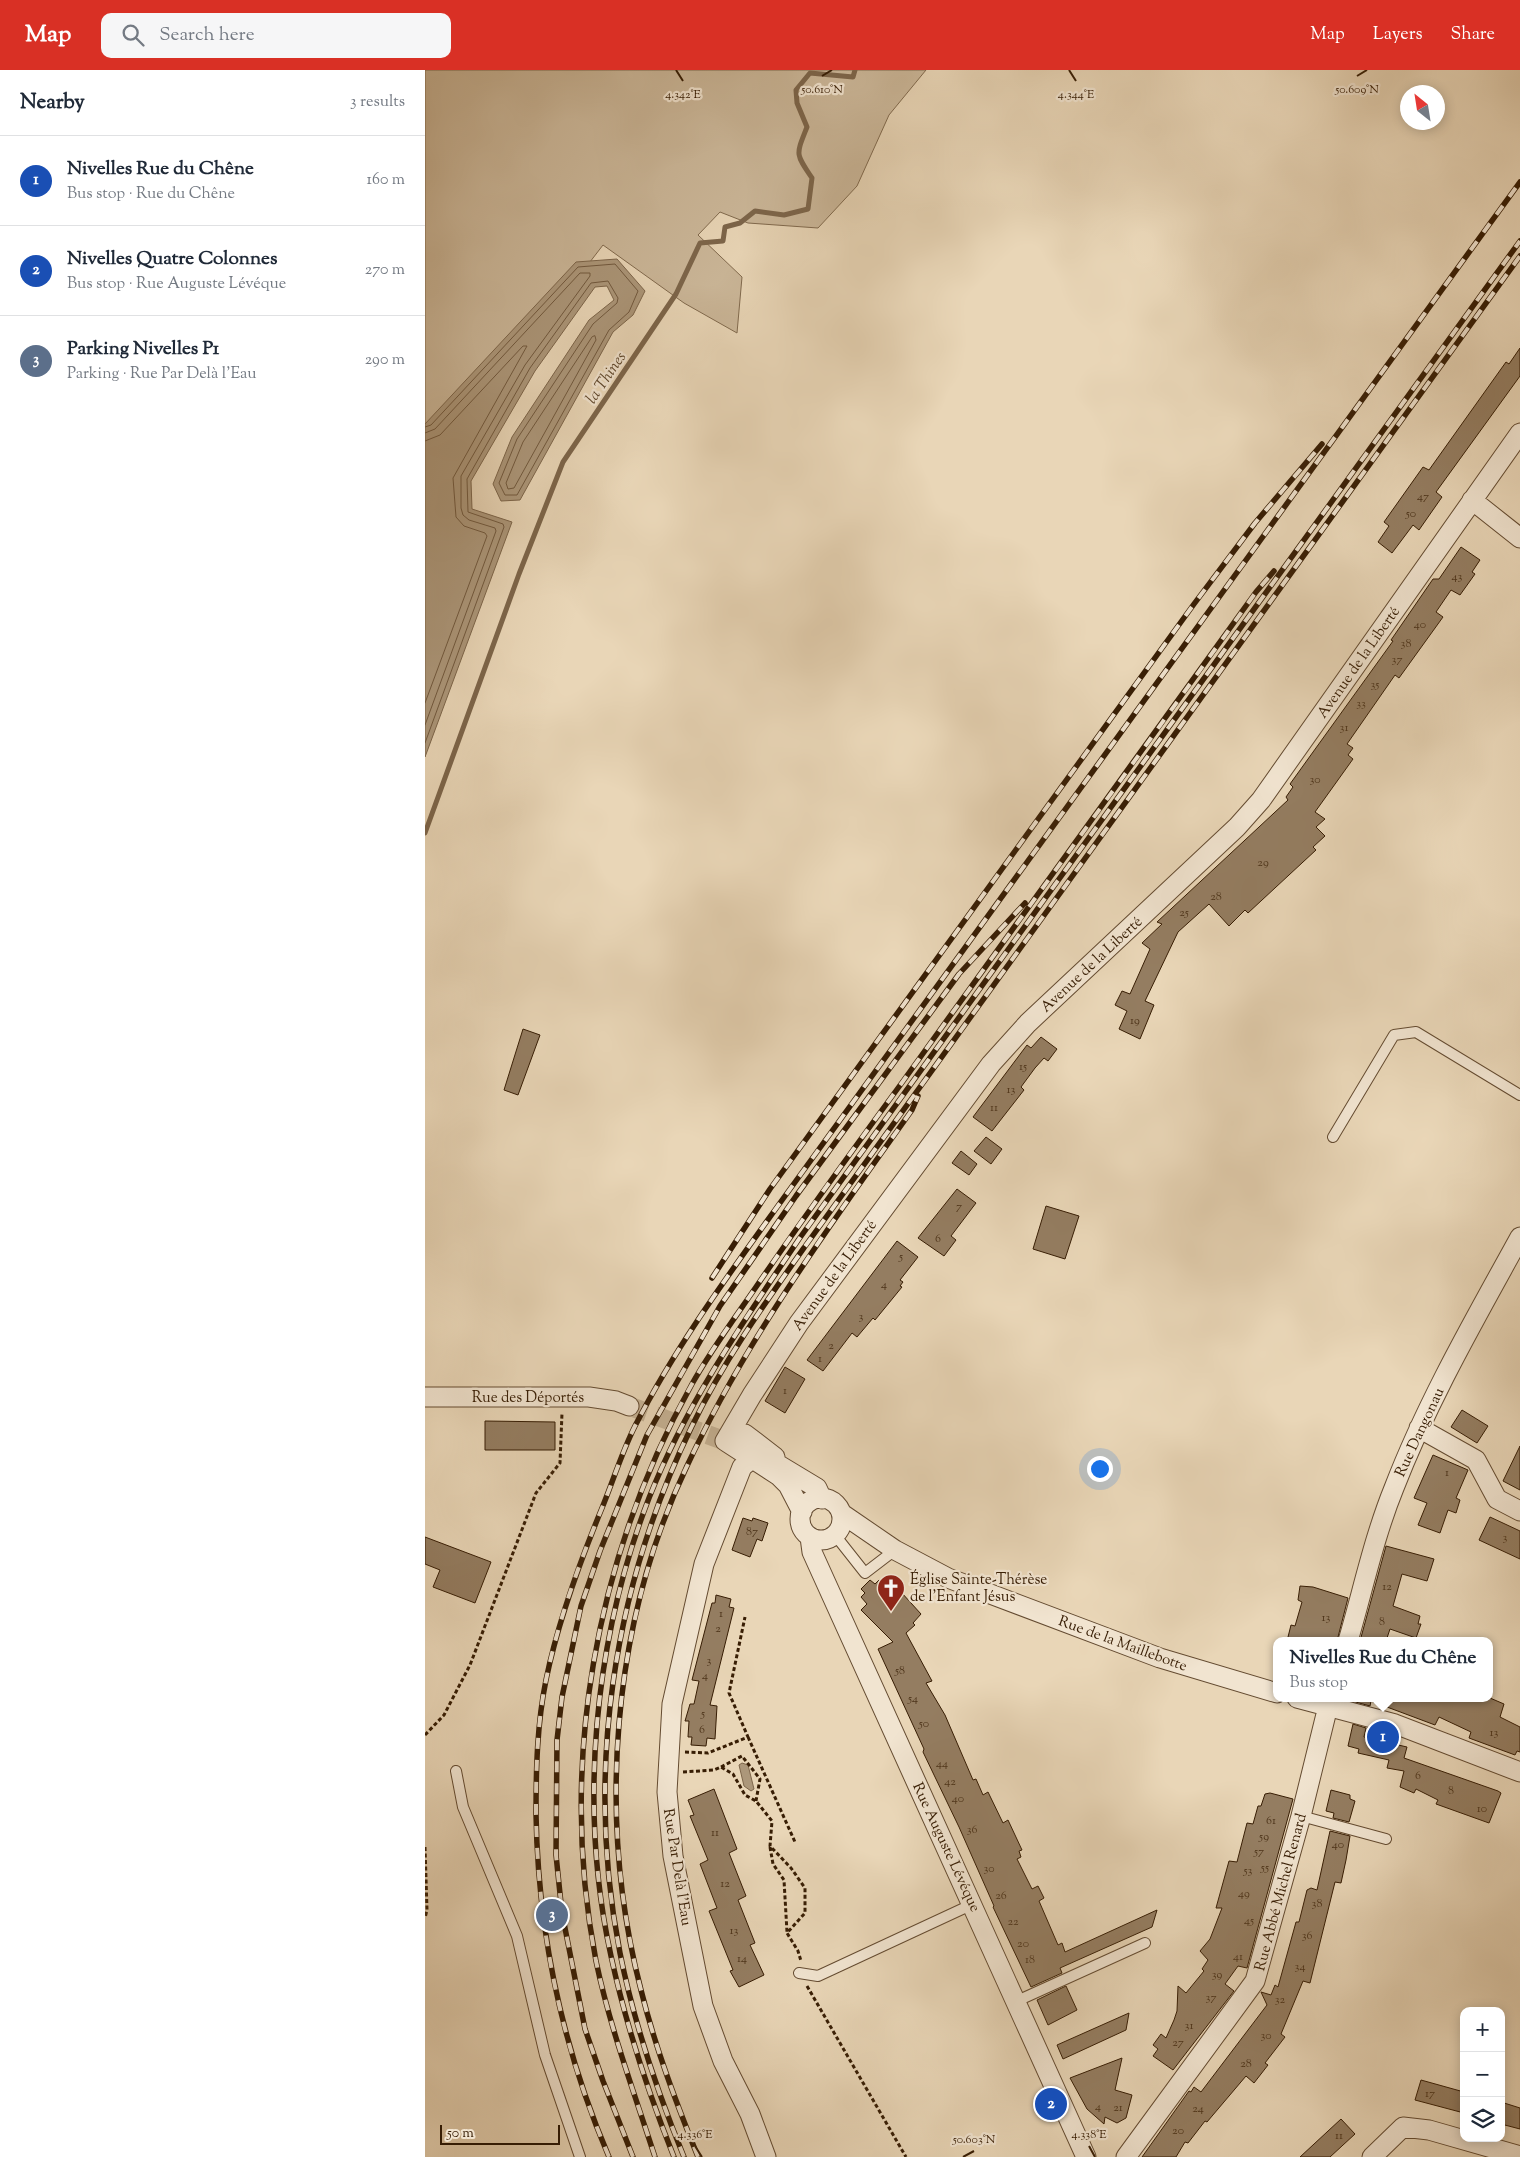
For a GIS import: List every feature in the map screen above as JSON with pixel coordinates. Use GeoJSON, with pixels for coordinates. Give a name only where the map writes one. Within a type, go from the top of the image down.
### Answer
{"type":"FeatureCollection","features":[{"type":"Feature","properties":{"kind":"street","name":"Avenue de la Liberté"},"geometry":{"type":"LineString","coordinates":[[725,1441],[752,1395],[799,1323],[991,1064],[1028,1023],[1237,827],[1261,800],[1520,433]]}},
{"type":"Feature","properties":{"kind":"street"},"geometry":{"type":"LineString","coordinates":[[1472,500],[1520,538]]}},
{"type":"Feature","properties":{"kind":"street","name":"Rue Dangonau"},"geometry":{"type":"LineString","coordinates":[[1349,1637],[1393,1489],[1419,1428],[1459,1347],[1520,1237]]}},
{"type":"Feature","properties":{"kind":"street","name":"Rue des Déportés"},"geometry":{"type":"LineString","coordinates":[[425,1397],[589,1397],[616,1401],[629,1406]]}},
{"type":"Feature","properties":{"kind":"street"},"geometry":{"type":"LineString","coordinates":[[1419,1428],[1476,1460],[1497,1499],[1520,1511]]}},
{"type":"Feature","properties":{"kind":"street"},"geometry":{"type":"LineString","coordinates":[[725,1441],[745,1434],[817,1488],[822,1499]]}},
{"type":"Feature","properties":{"kind":"street"},"geometry":{"type":"LineString","coordinates":[[725,1441],[779,1476],[787,1485],[802,1512],[801,1526],[811,1537],[824,1540],[835,1534],[842,1522],[841,1513],[833,1502],[822,1499],[812,1500],[802,1512]]}},
{"type":"Feature","properties":{"kind":"street"},"geometry":{"type":"LineString","coordinates":[[752,1457],[759,1453],[795,1472]]}},
{"type":"Feature","properties":{"kind":"street","name":"Rue Par Delà l'Eau"},"geometry":{"type":"LineString","coordinates":[[752,1457],[743,1467],[704,1564],[677,1674],[672,1704],[667,1792],[673,1856],[703,2006],[723,2061],[750,2114],[766,2157]]}},
{"type":"Feature","properties":{"kind":"street","name":"Rue de la Maillebotte"},"geometry":{"type":"LineString","coordinates":[[841,1513],[895,1550],[948,1578],[1160,1658],[1273,1692]]}},
{"type":"Feature","properties":{"kind":"street","name":"Rue Auguste Lévéque"},"geometry":{"type":"LineString","coordinates":[[811,1537],[812,1552],[1086,2157]]}},
{"type":"Feature","properties":{"kind":"street"},"geometry":{"type":"LineString","coordinates":[[1328,1702],[1395,1724],[1520,1772]]}},
{"type":"Feature","properties":{"kind":"street","name":"Rue Abbé Michel Renard"},"geometry":{"type":"LineString","coordinates":[[1126,2157],[1255,1981],[1301,1816],[1328,1702]]}},
{"type":"Feature","properties":{"kind":"street"},"geometry":{"type":"LineString","coordinates":[[1372,2157],[1403,2127],[1429,2130],[1520,2156]]}},
{"type":"Feature","properties":{"kind":"lane"},"geometry":{"type":"LineString","coordinates":[[1333,1137],[1394,1035],[1416,1032],[1520,1095]]}},
{"type":"Feature","properties":{"kind":"lane"},"geometry":{"type":"LineString","coordinates":[[835,1534],[865,1573],[895,1550]]}},
{"type":"Feature","properties":{"kind":"lane"},"geometry":{"type":"LineString","coordinates":[[456,1771],[463,1807],[517,1936],[545,2055],[580,2157]]}},
{"type":"Feature","properties":{"kind":"lane"},"geometry":{"type":"LineString","coordinates":[[1301,1816],[1386,1839]]}},
{"type":"Feature","properties":{"kind":"lane"},"geometry":{"type":"LineString","coordinates":[[799,1973],[818,1976],[973,1904]]}},
{"type":"Feature","properties":{"kind":"lane"},"geometry":{"type":"LineString","coordinates":[[1017,2002],[1145,1943]]}},
{"type":"Feature","properties":{"kind":"path"},"geometry":{"type":"LineString","coordinates":[[425,1735],[444,1715],[470,1665],[536,1493],[561,1463],[562,1398]]}},
{"type":"Feature","properties":{"kind":"path"},"geometry":{"type":"LineString","coordinates":[[745,1617],[729,1693],[795,1842]]}},
{"type":"Feature","properties":{"kind":"path"},"geometry":{"type":"LineString","coordinates":[[668,1752],[708,1753],[749,1737]]}},
{"type":"Feature","properties":{"kind":"path"},"geometry":{"type":"LineString","coordinates":[[668,1773],[714,1770],[742,1756],[760,1780],[756,1800]]}},
{"type":"Feature","properties":{"kind":"path"},"geometry":{"type":"LineString","coordinates":[[721,1767],[733,1774],[745,1795],[756,1800],[772,1821],[770,1846],[773,1864],[784,1880],[787,1933],[798,1951],[803,1969],[799,1973],[906,2157]]}},
{"type":"Feature","properties":{"kind":"path"},"geometry":{"type":"LineString","coordinates":[[770,1846],[791,1868],[805,1888],[805,1913],[787,1933]]}},
{"type":"Feature","properties":{"kind":"path"},"geometry":{"type":"LineString","coordinates":[[425,1847],[427,1910],[425,1918]]}},
{"type":"Feature","properties":{"kind":"shaded area"},"geometry":{"type":"Polygon","coordinates":[[[425,70],[926,70],[889,115],[857,186],[818,228],[748,223],[720,212],[698,235],[742,277],[737,333],[684,303],[603,245],[560,301],[425,438],[425,70]]]}},
{"type":"Feature","properties":{"kind":"water"},"geometry":{"type":"Polygon","coordinates":[[[617,259],[645,291],[633,315],[613,332],[520,500],[501,501],[493,484],[512,437],[589,320],[614,300],[607,286],[595,287],[535,371],[471,481],[472,509],[512,522],[425,757],[425,424],[576,262],[617,259]]]}},
{"type":"Feature","properties":{"kind":"water"},"geometry":{"type":"Polygon","coordinates":[[[742,1763],[748,1765],[754,1789],[751,1791],[744,1786],[739,1765],[742,1763]]]}},
{"type":"Feature","properties":{"kind":"building"},"geometry":{"type":"Polygon","coordinates":[[[1520,348],[1520,376],[1436,492],[1442,497],[1419,530],[1413,525],[1392,553],[1378,542],[1389,526],[1384,522],[1423,467],[1429,470],[1506,362],[1509,364],[1520,348]]]}},
{"type":"Feature","properties":{"kind":"building"},"geometry":{"type":"Polygon","coordinates":[[[1461,547],[1480,560],[1472,572],[1475,574],[1460,595],[1451,590],[1436,612],[1443,617],[1399,678],[1395,675],[1347,744],[1353,748],[1348,755],[1353,759],[1315,812],[1325,819],[1316,827],[1325,836],[1313,847],[1316,850],[1248,913],[1245,910],[1229,926],[1209,904],[1178,932],[1145,1001],[1154,1005],[1140,1039],[1119,1029],[1127,1011],[1115,1005],[1122,991],[1130,994],[1150,949],[1142,943],[1162,924],[1157,922],[1288,800],[1286,797],[1293,787],[1290,784],[1393,641],[1391,640],[1433,579],[1439,579],[1461,547]]]}},
{"type":"Feature","properties":{"kind":"building"},"geometry":{"type":"Polygon","coordinates":[[[523,1029],[540,1035],[518,1095],[504,1090],[523,1029]]]}},
{"type":"Feature","properties":{"kind":"building"},"geometry":{"type":"Polygon","coordinates":[[[1041,1037],[1057,1049],[1048,1061],[1044,1058],[1035,1068],[1021,1087],[1024,1090],[992,1131],[973,1117],[1027,1045],[1031,1048],[1041,1037]]]}},
{"type":"Feature","properties":{"kind":"building"},"geometry":{"type":"Polygon","coordinates":[[[986,1137],[1002,1149],[991,1164],[974,1151],[986,1137]]]}},
{"type":"Feature","properties":{"kind":"building"},"geometry":{"type":"Polygon","coordinates":[[[961,1151],[977,1164],[969,1175],[952,1163],[961,1151]]]}},
{"type":"Feature","properties":{"kind":"building"},"geometry":{"type":"Polygon","coordinates":[[[957,1189],[976,1203],[951,1236],[956,1240],[944,1256],[918,1238],[957,1189]]]}},
{"type":"Feature","properties":{"kind":"building"},"geometry":{"type":"Polygon","coordinates":[[[1046,1206],[1079,1216],[1065,1259],[1033,1249],[1046,1206]]]}},
{"type":"Feature","properties":{"kind":"building"},"geometry":{"type":"Polygon","coordinates":[[[897,1241],[918,1257],[900,1280],[903,1282],[900,1286],[902,1287],[875,1320],[873,1318],[857,1337],[852,1333],[823,1371],[807,1360],[897,1241]]]}},
{"type":"Feature","properties":{"kind":"building"},"geometry":{"type":"Polygon","coordinates":[[[785,1367],[805,1379],[785,1413],[765,1401],[785,1367]]]}},
{"type":"Feature","properties":{"kind":"building"},"geometry":{"type":"Polygon","coordinates":[[[1462,1410],[1488,1426],[1477,1443],[1451,1427],[1462,1410]]]}},
{"type":"Feature","properties":{"kind":"building"},"geometry":{"type":"Polygon","coordinates":[[[485,1421],[555,1422],[555,1450],[485,1450],[485,1421]]]}},
{"type":"Feature","properties":{"kind":"building"},"geometry":{"type":"Polygon","coordinates":[[[1520,1446],[1520,1490],[1503,1481],[1520,1446]]]}},
{"type":"Feature","properties":{"kind":"building"},"geometry":{"type":"Polygon","coordinates":[[[1433,1455],[1468,1470],[1456,1498],[1460,1500],[1456,1513],[1448,1510],[1440,1533],[1418,1525],[1427,1503],[1414,1498],[1433,1455]]]}},
{"type":"Feature","properties":{"kind":"building"},"geometry":{"type":"Polygon","coordinates":[[[1490,1517],[1520,1531],[1520,1559],[1479,1540],[1490,1517]]]}},
{"type":"Feature","properties":{"kind":"building"},"geometry":{"type":"Polygon","coordinates":[[[743,1518],[752,1521],[753,1518],[768,1523],[762,1541],[757,1539],[750,1557],[732,1550],[743,1518]]]}},
{"type":"Feature","properties":{"kind":"building"},"geometry":{"type":"Polygon","coordinates":[[[425,1537],[491,1562],[475,1603],[433,1587],[440,1570],[425,1564],[425,1537]]]}},
{"type":"Feature","properties":{"kind":"building"},"geometry":{"type":"Polygon","coordinates":[[[1386,1546],[1434,1559],[1427,1581],[1402,1574],[1393,1606],[1420,1616],[1418,1624],[1421,1624],[1416,1637],[1390,1629],[1387,1637],[1361,1637],[1386,1546]]]}},
{"type":"Feature","properties":{"kind":"building"},"geometry":{"type":"Polygon","coordinates":[[[870,1580],[875,1584],[879,1580],[886,1586],[891,1581],[921,1614],[913,1623],[915,1625],[906,1633],[932,1681],[926,1683],[945,1715],[973,1780],[976,1779],[983,1795],[988,1792],[1003,1823],[1008,1820],[1022,1850],[1019,1851],[1021,1857],[1017,1859],[1032,1889],[1038,1886],[1044,1898],[1039,1901],[1058,1945],[1062,1943],[1065,1952],[1157,1910],[1152,1927],[1060,1968],[1062,1973],[1031,1987],[993,1907],[959,1827],[923,1752],[924,1749],[878,1649],[893,1642],[861,1610],[867,1604],[861,1597],[865,1593],[861,1589],[870,1580]]]}},
{"type":"Feature","properties":{"kind":"building"},"geometry":{"type":"Polygon","coordinates":[[[1300,1586],[1313,1587],[1348,1598],[1338,1637],[1288,1637],[1291,1625],[1295,1626],[1302,1602],[1298,1600],[1300,1586]]]}},
{"type":"Feature","properties":{"kind":"building"},"geometry":{"type":"Polygon","coordinates":[[[716,1595],[731,1599],[729,1607],[734,1608],[710,1705],[717,1706],[715,1739],[707,1738],[706,1746],[691,1745],[692,1737],[688,1737],[689,1721],[685,1721],[690,1704],[694,1704],[699,1681],[692,1680],[712,1603],[715,1603],[716,1595]]]}},
{"type":"Feature","properties":{"kind":"building"},"geometry":{"type":"Polygon","coordinates":[[[1493,1699],[1504,1704],[1500,1717],[1520,1727],[1520,1752],[1517,1751],[1515,1755],[1469,1738],[1471,1732],[1439,1717],[1435,1725],[1374,1702],[1493,1702],[1493,1699]]]}},
{"type":"Feature","properties":{"kind":"building"},"geometry":{"type":"Polygon","coordinates":[[[1356,1702],[1371,1702],[1370,1706],[1356,1702]]]}},
{"type":"Feature","properties":{"kind":"building"},"geometry":{"type":"Polygon","coordinates":[[[1353,1724],[1366,1728],[1364,1737],[1407,1747],[1404,1758],[1501,1793],[1489,1823],[1436,1804],[1438,1800],[1416,1789],[1414,1793],[1400,1787],[1404,1771],[1387,1768],[1389,1760],[1358,1753],[1359,1749],[1348,1746],[1353,1724]]]}},
{"type":"Feature","properties":{"kind":"building"},"geometry":{"type":"Polygon","coordinates":[[[714,1789],[737,1849],[729,1853],[746,1896],[738,1900],[755,1943],[750,1945],[764,1975],[739,1987],[730,1971],[733,1970],[709,1911],[717,1908],[700,1864],[708,1860],[690,1816],[694,1815],[688,1800],[714,1789]]]}},
{"type":"Feature","properties":{"kind":"building"},"geometry":{"type":"Polygon","coordinates":[[[1331,1790],[1350,1795],[1350,1799],[1355,1801],[1349,1822],[1333,1818],[1334,1813],[1326,1811],[1331,1790]]]}},
{"type":"Feature","properties":{"kind":"building"},"geometry":{"type":"Polygon","coordinates":[[[1270,1793],[1293,1799],[1247,1968],[1238,1966],[1225,1984],[1234,1991],[1173,2070],[1153,2056],[1158,2049],[1153,2045],[1161,2034],[1166,2038],[1174,2020],[1177,2011],[1178,1986],[1186,1993],[1204,1971],[1202,1969],[1208,1960],[1200,1951],[1210,1939],[1222,1908],[1216,1908],[1229,1861],[1237,1862],[1247,1823],[1253,1824],[1258,1806],[1261,1806],[1265,1794],[1270,1793]]]}},
{"type":"Feature","properties":{"kind":"building"},"geometry":{"type":"Polygon","coordinates":[[[1330,1831],[1350,1836],[1341,1883],[1335,1882],[1310,1983],[1303,1981],[1281,2034],[1285,2037],[1265,2063],[1268,2065],[1254,2083],[1246,2076],[1207,2122],[1205,2121],[1188,2143],[1185,2142],[1176,2157],[1142,2157],[1189,2091],[1191,2092],[1194,2087],[1201,2092],[1267,2005],[1261,1992],[1271,1995],[1275,1985],[1278,1987],[1296,1922],[1299,1922],[1307,1890],[1311,1888],[1317,1890],[1330,1831]]]}},
{"type":"Feature","properties":{"kind":"building"},"geometry":{"type":"Polygon","coordinates":[[[1066,1986],[1077,2010],[1048,2025],[1037,2000],[1066,1986]]]}},
{"type":"Feature","properties":{"kind":"building"},"geometry":{"type":"Polygon","coordinates":[[[1129,2013],[1126,2030],[1063,2059],[1057,2045],[1129,2013]]]}},
{"type":"Feature","properties":{"kind":"building"},"geometry":{"type":"Polygon","coordinates":[[[1122,2058],[1115,2090],[1132,2095],[1126,2118],[1117,2123],[1105,2117],[1104,2124],[1087,2109],[1070,2078],[1122,2058]]]}},
{"type":"Feature","properties":{"kind":"building"},"geometry":{"type":"Polygon","coordinates":[[[1421,2080],[1460,2091],[1460,2112],[1415,2100],[1421,2080]]]}},
{"type":"Feature","properties":{"kind":"building"},"geometry":{"type":"Polygon","coordinates":[[[1505,2103],[1520,2108],[1520,2129],[1505,2125],[1505,2103]]]}},
{"type":"Feature","properties":{"kind":"building"},"geometry":{"type":"Polygon","coordinates":[[[1341,2119],[1355,2134],[1330,2157],[1300,2157],[1341,2119]]]}},
{"type":"Feature","properties":{"kind":"waterway","name":"la Thines"},"geometry":{"type":"LineString","coordinates":[[425,833],[519,574],[563,462],[676,294],[700,243],[723,241],[725,227],[740,223],[755,211],[784,215],[808,209],[812,178],[799,154],[807,127],[797,103],[796,90],[810,73],[853,77],[855,70]]}},
{"type":"Feature","properties":{"kind":"tunnel"},"geometry":{"type":"LineString","coordinates":[[629,1406],[725,1441]]}},
{"type":"Feature","properties":{"kind":"railway"},"geometry":{"type":"LineString","coordinates":[[609,2157],[592,2116],[578,2074],[566,2032],[548,1946],[538,1859],[536,1814],[537,1763],[543,1697],[563,1614],[577,1571],[630,1436],[651,1396],[687,1337],[745,1252],[1520,182]]}},
{"type":"Feature","properties":{"kind":"railway"},"geometry":{"type":"LineString","coordinates":[[674,2157],[638,2058],[611,1956],[601,1899],[595,1841],[594,1783],[597,1724],[604,1666],[615,1608],[630,1552],[649,1498],[664,1463],[717,1364],[799,1239],[1520,241]]}},
{"type":"Feature","properties":{"kind":"railway"},"geometry":{"type":"LineString","coordinates":[[684,2157],[647,2056],[632,2005],[620,1953],[610,1886],[605,1818],[606,1751],[613,1684],[625,1618],[642,1552],[665,1488],[692,1426],[717,1379],[745,1333],[806,1245],[1520,256]]}},
{"type":"Feature","properties":{"kind":"railway"},"geometry":{"type":"LineString","coordinates":[[712,1278],[770,1189],[1194,604],[1255,523],[1322,444]]}},
{"type":"Feature","properties":{"kind":"railway"},"geometry":{"type":"LineString","coordinates":[[655,2157],[615,2035],[596,1961],[585,1887],[581,1812],[584,1738],[593,1664],[609,1591],[631,1520],[658,1451],[692,1384],[723,1335],[846,1159],[1256,592],[1274,571]]}},
{"type":"Feature","properties":{"kind":"railway"},"geometry":{"type":"LineString","coordinates":[[633,2157],[585,2029],[562,1913],[556,1855],[557,1740],[562,1697],[581,1606],[600,1551],[647,1435],[720,1306],[796,1196],[959,974],[1025,903]]}},
{"type":"Feature","properties":{"kind":"railway"},"geometry":{"type":"LineString","coordinates":[[698,2157],[659,2053],[641,1990],[627,1925],[619,1859],[616,1791],[619,1724],[627,1657],[642,1591],[661,1527],[687,1466],[710,1419],[791,1283],[912,1110],[918,1096]]}},
{"type":"Feature","properties":{"kind":"place","name":"Église Sainte-Thérèse de l'Enfant Jésus"},"geometry":{"type":"Point","coordinates":[891,1612]}},
{"type":"Feature","properties":{"kind":"place","name":"Nivelles Rue du Chêne"},"geometry":{"type":"Point","coordinates":[1383,1737]}},
{"type":"Feature","properties":{"kind":"place","name":"Parking Nivelles P1"},"geometry":{"type":"Point","coordinates":[552,1915]}},
{"type":"Feature","properties":{"kind":"place","name":"Nivelles Quatre Colonnes"},"geometry":{"type":"Point","coordinates":[1051,2104]}}]}
